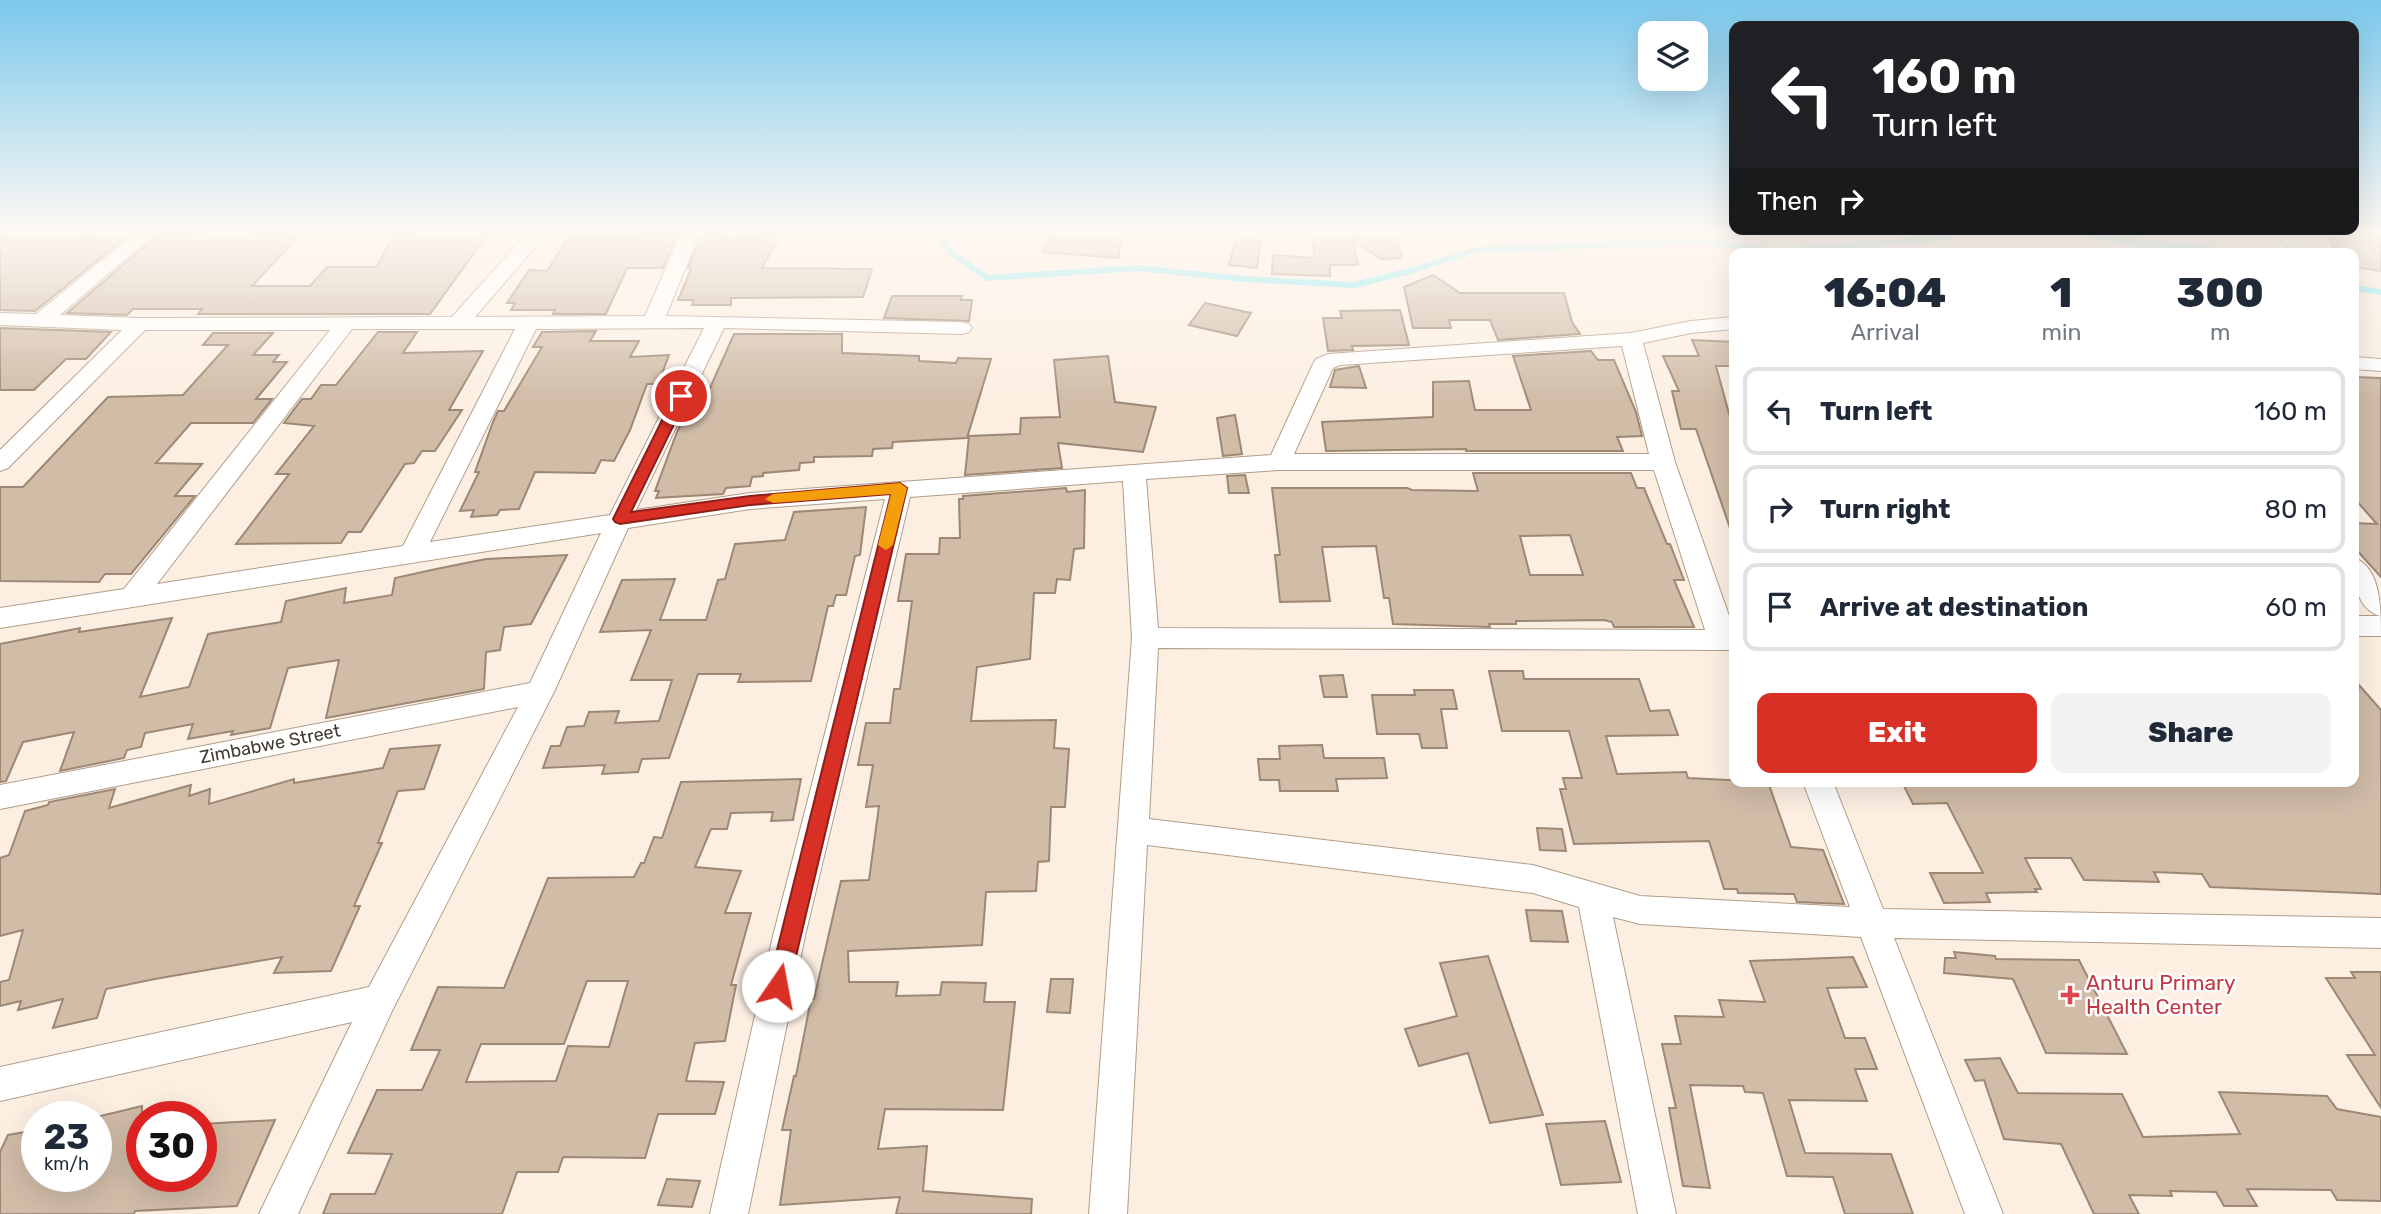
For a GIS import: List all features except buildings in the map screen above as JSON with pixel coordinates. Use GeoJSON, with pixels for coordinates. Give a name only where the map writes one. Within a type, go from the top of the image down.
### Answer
{"type":"FeatureCollection","features":[{"type":"Feature","properties":{"kind":"street"},"geometry":{"type":"LineString","coordinates":[[41,320],[80,288]]}},
{"type":"Feature","properties":{"kind":"street"},"geometry":{"type":"LineString","coordinates":[[459,322],[489,288]]}},
{"type":"Feature","properties":{"kind":"street"},"geometry":{"type":"LineString","coordinates":[[653,322],[667,288]]}},
{"type":"Feature","properties":{"kind":"street"},"geometry":{"type":"LineString","coordinates":[[0,318],[139,324],[717,322],[962,328]]}},
{"type":"Feature","properties":{"kind":"street"},"geometry":{"type":"LineString","coordinates":[[132,598],[346,322]]}},
{"type":"Feature","properties":{"kind":"street"},"geometry":{"type":"LineString","coordinates":[[278,1214],[380,999],[540,692],[620,519],[717,322]]}},
{"type":"Feature","properties":{"kind":"street"},"geometry":{"type":"LineString","coordinates":[[412,553],[529,323]]}},
{"type":"Feature","properties":{"kind":"street"},"geometry":{"type":"LineString","coordinates":[[1279,462],[1324,364],[1336,359],[1631,339],[1679,328],[1729,323]]}},
{"type":"Feature","properties":{"kind":"street"},"geometry":{"type":"LineString","coordinates":[[0,463],[139,324]]}},
{"type":"Feature","properties":{"kind":"street"},"geometry":{"type":"LineString","coordinates":[[1145,638],[1728,640],[1663,462],[1631,339]]}},
{"type":"Feature","properties":{"kind":"street"},"geometry":{"type":"LineString","coordinates":[[2359,363],[2381,365]]}},
{"type":"Feature","properties":{"kind":"street"},"geometry":{"type":"LineString","coordinates":[[0,618],[750,500],[1279,462],[1663,462]]}},
{"type":"Feature","properties":{"kind":"street"},"geometry":{"type":"LineString","coordinates":[[1108,1214],[1145,638],[1134,471]]}},
{"type":"Feature","properties":{"kind":"street"},"geometry":{"type":"LineString","coordinates":[[729,1214],[789,936],[900,488]]}},
{"type":"Feature","properties":{"kind":"street"},"geometry":{"type":"LineString","coordinates":[[2359,574],[2381,607]]}},
{"type":"Feature","properties":{"kind":"street"},"geometry":{"type":"LineString","coordinates":[[2359,626],[2381,626]]}},
{"type":"Feature","properties":{"kind":"street","name":"Zimbabwe Street"},"geometry":{"type":"LineString","coordinates":[[0,797],[540,692]]}},
{"type":"Feature","properties":{"kind":"street"},"geometry":{"type":"LineString","coordinates":[[1820,787],[1984,1214]]}},
{"type":"Feature","properties":{"kind":"street"},"geometry":{"type":"LineString","coordinates":[[1133,830],[1534,879],[1640,910],[1873,922],[2381,933]]}},
{"type":"Feature","properties":{"kind":"street"},"geometry":{"type":"LineString","coordinates":[[1593,898],[1657,1214]]}},
{"type":"Feature","properties":{"kind":"street"},"geometry":{"type":"LineString","coordinates":[[0,1084],[380,999]]}},
{"type":"Feature","properties":{"kind":"waterway"},"geometry":{"type":"LineString","coordinates":[[2359,289],[2381,292]]}},
{"type":"Feature","properties":{"kind":"slow traffic"},"geometry":{"type":"LineString","coordinates":[[773,499],[900,488],[886,545]]}},
{"type":"Feature","properties":{"kind":"place","name":"Anturu Primary Health Center"},"geometry":{"type":"Point","coordinates":[2070,995]}},
{"type":"Feature","properties":{"kind":"route"},"geometry":{"type":"LineString","coordinates":[[681,396],[620,519],[750,500],[900,488],[778,986]]}}]}
